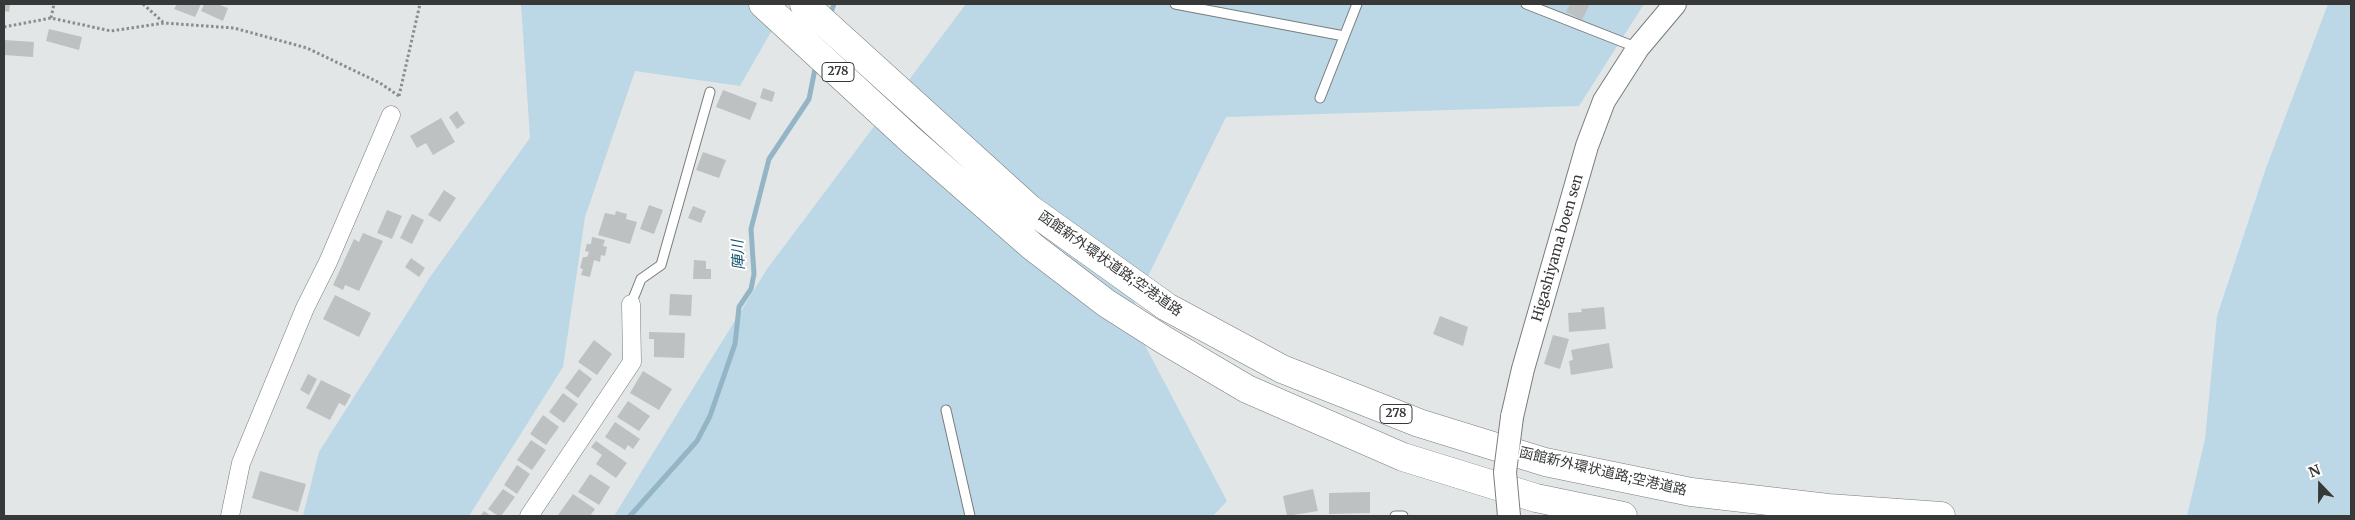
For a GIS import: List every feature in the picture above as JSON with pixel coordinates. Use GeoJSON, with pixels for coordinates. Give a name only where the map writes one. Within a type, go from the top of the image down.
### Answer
{"type":"FeatureCollection","features":[{"type":"Feature","properties":{"kind":"highway","name":"278"},"geometry":{"type":"LineString","coordinates":[[763,4],[912,141],[1033,247],[1106,303],[1164,340],[1248,389],[1403,457],[1536,498],[1623,516]]}},
{"type":"Feature","properties":{"kind":"highway","name":"函館新外環状道路;空港道路"},"geometry":{"type":"LineString","coordinates":[[804,4],[1030,209],[1167,307],[1282,369],[1419,423],[1546,462],[1691,492],[1828,508],[1941,516]]}},
{"type":"Feature","properties":{"kind":"street","name":"Higashiyama boen sen"},"geometry":{"type":"LineString","coordinates":[[1509,516],[1505,472],[1512,417],[1523,369],[1587,146],[1604,101],[1638,48],[1675,4]]}},
{"type":"Feature","properties":{"kind":"street"},"geometry":{"type":"LineString","coordinates":[[230,516],[241,463],[305,308],[328,262],[391,115]]}},
{"type":"Feature","properties":{"kind":"street"},"geometry":{"type":"LineString","coordinates":[[529,516],[632,362],[631,304]]}},
{"type":"Feature","properties":{"kind":"lane"},"geometry":{"type":"LineString","coordinates":[[1174,4],[1344,36]]}},
{"type":"Feature","properties":{"kind":"lane"},"geometry":{"type":"LineString","coordinates":[[1320,98],[1357,4]]}},
{"type":"Feature","properties":{"kind":"lane"},"geometry":{"type":"LineString","coordinates":[[1526,4],[1638,48]]}},
{"type":"Feature","properties":{"kind":"lane"},"geometry":{"type":"LineString","coordinates":[[631,304],[641,279],[661,265],[710,92]]}},
{"type":"Feature","properties":{"kind":"lane"},"geometry":{"type":"LineString","coordinates":[[946,410],[970,516]]}},
{"type":"Feature","properties":{"kind":"lane"},"geometry":{"type":"LineString","coordinates":[[1395,516],[1403,516]]}},
{"type":"Feature","properties":{"kind":"path"},"geometry":{"type":"LineString","coordinates":[[51,18],[54,4]]}},
{"type":"Feature","properties":{"kind":"path"},"geometry":{"type":"LineString","coordinates":[[143,4],[164,23]]}},
{"type":"Feature","properties":{"kind":"path"},"geometry":{"type":"LineString","coordinates":[[391,115],[398,96],[420,4]]}},
{"type":"Feature","properties":{"kind":"path"},"geometry":{"type":"LineString","coordinates":[[4,27],[51,18],[111,31],[164,23],[234,28],[307,48],[380,83],[398,96]]}},
{"type":"Feature","properties":{"kind":"shaded area"},"geometry":{"type":"Polygon","coordinates":[[[521,4],[787,4],[740,86],[635,71],[585,217],[563,367],[469,516],[303,516],[319,452],[430,277],[530,138],[521,4]]]}},
{"type":"Feature","properties":{"kind":"shaded area"},"geometry":{"type":"Polygon","coordinates":[[[966,4],[1644,4],[1579,106],[1226,117],[1129,315],[1227,501],[1213,516],[614,516],[767,269],[966,4]]]}},
{"type":"Feature","properties":{"kind":"shaded area"},"geometry":{"type":"Polygon","coordinates":[[[2328,4],[2351,4],[2351,516],[2187,516],[2205,439],[2217,316],[2266,168],[2328,4]]]}},
{"type":"Feature","properties":{"kind":"building"},"geometry":{"type":"Polygon","coordinates":[[[4,4],[10,4],[9,12],[4,11],[4,4]]]}},
{"type":"Feature","properties":{"kind":"building"},"geometry":{"type":"Polygon","coordinates":[[[177,4],[201,4],[195,17],[174,9],[177,4]]]}},
{"type":"Feature","properties":{"kind":"building"},"geometry":{"type":"Polygon","coordinates":[[[204,4],[217,4],[228,8],[223,21],[201,11],[204,4]]]}},
{"type":"Feature","properties":{"kind":"building"},"geometry":{"type":"Polygon","coordinates":[[[1570,4],[1590,4],[1582,20],[1566,12],[1570,4]]]}},
{"type":"Feature","properties":{"kind":"building"},"geometry":{"type":"Polygon","coordinates":[[[49,29],[82,37],[79,50],[46,41],[49,29]]]}},
{"type":"Feature","properties":{"kind":"building"},"geometry":{"type":"Polygon","coordinates":[[[4,40],[34,42],[33,57],[4,55],[4,40]]]}},
{"type":"Feature","properties":{"kind":"building"},"geometry":{"type":"Polygon","coordinates":[[[763,88],[775,92],[772,102],[760,98],[763,88]]]}},
{"type":"Feature","properties":{"kind":"building"},"geometry":{"type":"Polygon","coordinates":[[[723,90],[757,103],[750,120],[716,107],[723,90]]]}},
{"type":"Feature","properties":{"kind":"building"},"geometry":{"type":"Polygon","coordinates":[[[457,111],[465,123],[457,129],[449,117],[457,111]]]}},
{"type":"Feature","properties":{"kind":"building"},"geometry":{"type":"Polygon","coordinates":[[[441,118],[455,142],[433,155],[426,143],[417,148],[410,136],[441,118]]]}},
{"type":"Feature","properties":{"kind":"building"},"geometry":{"type":"Polygon","coordinates":[[[703,152],[726,160],[719,178],[696,170],[703,152]]]}},
{"type":"Feature","properties":{"kind":"building"},"geometry":{"type":"Polygon","coordinates":[[[444,190],[456,198],[440,222],[428,215],[444,190]]]}},
{"type":"Feature","properties":{"kind":"building"},"geometry":{"type":"Polygon","coordinates":[[[649,205],[663,210],[654,234],[640,229],[649,205]]]}},
{"type":"Feature","properties":{"kind":"building"},"geometry":{"type":"Polygon","coordinates":[[[693,206],[706,211],[701,223],[688,218],[693,206]]]}},
{"type":"Feature","properties":{"kind":"building"},"geometry":{"type":"Polygon","coordinates":[[[387,210],[402,216],[392,239],[377,233],[387,210]]]}},
{"type":"Feature","properties":{"kind":"building"},"geometry":{"type":"Polygon","coordinates":[[[616,211],[627,214],[626,219],[637,222],[630,244],[598,235],[605,213],[615,215],[616,211]]]}},
{"type":"Feature","properties":{"kind":"building"},"geometry":{"type":"Polygon","coordinates":[[[412,214],[424,220],[412,244],[400,238],[412,214]]]}},
{"type":"Feature","properties":{"kind":"building"},"geometry":{"type":"Polygon","coordinates":[[[363,233],[383,241],[359,291],[345,285],[343,290],[333,285],[354,239],[359,242],[363,233]]]}},
{"type":"Feature","properties":{"kind":"building"},"geometry":{"type":"Polygon","coordinates":[[[592,237],[605,240],[603,246],[607,247],[605,256],[601,255],[600,262],[594,260],[590,277],[581,275],[583,269],[580,268],[583,257],[587,257],[589,252],[585,251],[587,244],[591,244],[592,237]]]}},
{"type":"Feature","properties":{"kind":"building"},"geometry":{"type":"Polygon","coordinates":[[[411,258],[425,268],[419,277],[405,267],[411,258]]]}},
{"type":"Feature","properties":{"kind":"building"},"geometry":{"type":"Polygon","coordinates":[[[694,260],[706,261],[706,269],[711,269],[711,279],[693,279],[694,260]]]}},
{"type":"Feature","properties":{"kind":"building"},"geometry":{"type":"Polygon","coordinates":[[[670,294],[692,295],[691,316],[669,315],[670,294]]]}},
{"type":"Feature","properties":{"kind":"building"},"geometry":{"type":"Polygon","coordinates":[[[335,295],[371,313],[359,337],[323,319],[335,295]]]}},
{"type":"Feature","properties":{"kind":"building"},"geometry":{"type":"Polygon","coordinates":[[[1604,307],[1606,329],[1569,332],[1568,313],[1582,312],[1581,309],[1604,307]]]}},
{"type":"Feature","properties":{"kind":"building"},"geometry":{"type":"Polygon","coordinates":[[[1440,316],[1468,327],[1463,346],[1433,334],[1440,316]]]}},
{"type":"Feature","properties":{"kind":"building"},"geometry":{"type":"Polygon","coordinates":[[[649,332],[685,333],[684,358],[654,357],[654,339],[649,339],[649,332]]]}},
{"type":"Feature","properties":{"kind":"building"},"geometry":{"type":"Polygon","coordinates":[[[1553,335],[1569,339],[1560,369],[1544,364],[1553,335]]]}},
{"type":"Feature","properties":{"kind":"building"},"geometry":{"type":"Polygon","coordinates":[[[594,340],[612,354],[597,375],[578,362],[594,340]]]}},
{"type":"Feature","properties":{"kind":"building"},"geometry":{"type":"Polygon","coordinates":[[[1609,343],[1613,368],[1571,375],[1569,361],[1573,360],[1571,350],[1609,343]]]}},
{"type":"Feature","properties":{"kind":"building"},"geometry":{"type":"Polygon","coordinates":[[[579,369],[592,379],[578,398],[565,388],[579,369]]]}},
{"type":"Feature","properties":{"kind":"building"},"geometry":{"type":"Polygon","coordinates":[[[643,371],[672,389],[659,410],[630,393],[643,371]]]}},
{"type":"Feature","properties":{"kind":"building"},"geometry":{"type":"Polygon","coordinates":[[[308,374],[317,379],[309,395],[300,390],[308,374]]]}},
{"type":"Feature","properties":{"kind":"building"},"geometry":{"type":"Polygon","coordinates":[[[321,380],[351,395],[345,406],[339,403],[330,420],[306,408],[321,380]]]}},
{"type":"Feature","properties":{"kind":"building"},"geometry":{"type":"Polygon","coordinates":[[[563,393],[578,404],[564,423],[549,412],[563,393]]]}},
{"type":"Feature","properties":{"kind":"building"},"geometry":{"type":"Polygon","coordinates":[[[628,401],[650,416],[639,431],[617,417],[628,401]]]}},
{"type":"Feature","properties":{"kind":"building"},"geometry":{"type":"Polygon","coordinates":[[[543,415],[559,427],[546,445],[530,434],[543,415]]]}},
{"type":"Feature","properties":{"kind":"building"},"geometry":{"type":"Polygon","coordinates":[[[615,422],[640,439],[633,449],[628,445],[625,450],[605,437],[615,422]]]}},
{"type":"Feature","properties":{"kind":"building"},"geometry":{"type":"Polygon","coordinates":[[[531,440],[546,450],[532,470],[517,460],[531,440]]]}},
{"type":"Feature","properties":{"kind":"building"},"geometry":{"type":"Polygon","coordinates":[[[596,441],[627,463],[616,478],[596,464],[602,455],[591,447],[596,441]]]}},
{"type":"Feature","properties":{"kind":"building"},"geometry":{"type":"Polygon","coordinates":[[[517,465],[530,474],[517,494],[504,485],[517,465]]]}},
{"type":"Feature","properties":{"kind":"building"},"geometry":{"type":"Polygon","coordinates":[[[260,471],[306,484],[298,512],[252,498],[260,471]]]}},
{"type":"Feature","properties":{"kind":"building"},"geometry":{"type":"Polygon","coordinates":[[[590,474],[610,487],[599,505],[578,492],[590,474]]]}},
{"type":"Feature","properties":{"kind":"building"},"geometry":{"type":"Polygon","coordinates":[[[503,489],[515,497],[501,516],[498,516],[488,509],[503,489]]]}},
{"type":"Feature","properties":{"kind":"building"},"geometry":{"type":"Polygon","coordinates":[[[1313,489],[1318,511],[1287,516],[1283,496],[1313,489]]]}},
{"type":"Feature","properties":{"kind":"building"},"geometry":{"type":"Polygon","coordinates":[[[1370,492],[1370,513],[1329,514],[1329,493],[1370,492]]]}},
{"type":"Feature","properties":{"kind":"building"},"geometry":{"type":"Polygon","coordinates":[[[573,494],[595,509],[590,516],[558,515],[573,494]]]}},
{"type":"Feature","properties":{"kind":"building"},"geometry":{"type":"Polygon","coordinates":[[[484,511],[491,516],[480,516],[484,511]]]}},
{"type":"Feature","properties":{"kind":"waterway","name":"陣川"},"geometry":{"type":"LineString","coordinates":[[830,15],[834,4]]}},
{"type":"Feature","properties":{"kind":"waterway","name":"陣川"},"geometry":{"type":"LineString","coordinates":[[630,516],[697,441],[710,416],[735,344],[739,307],[751,289],[754,274],[751,229],[769,159],[809,99],[816,64]]}}]}
